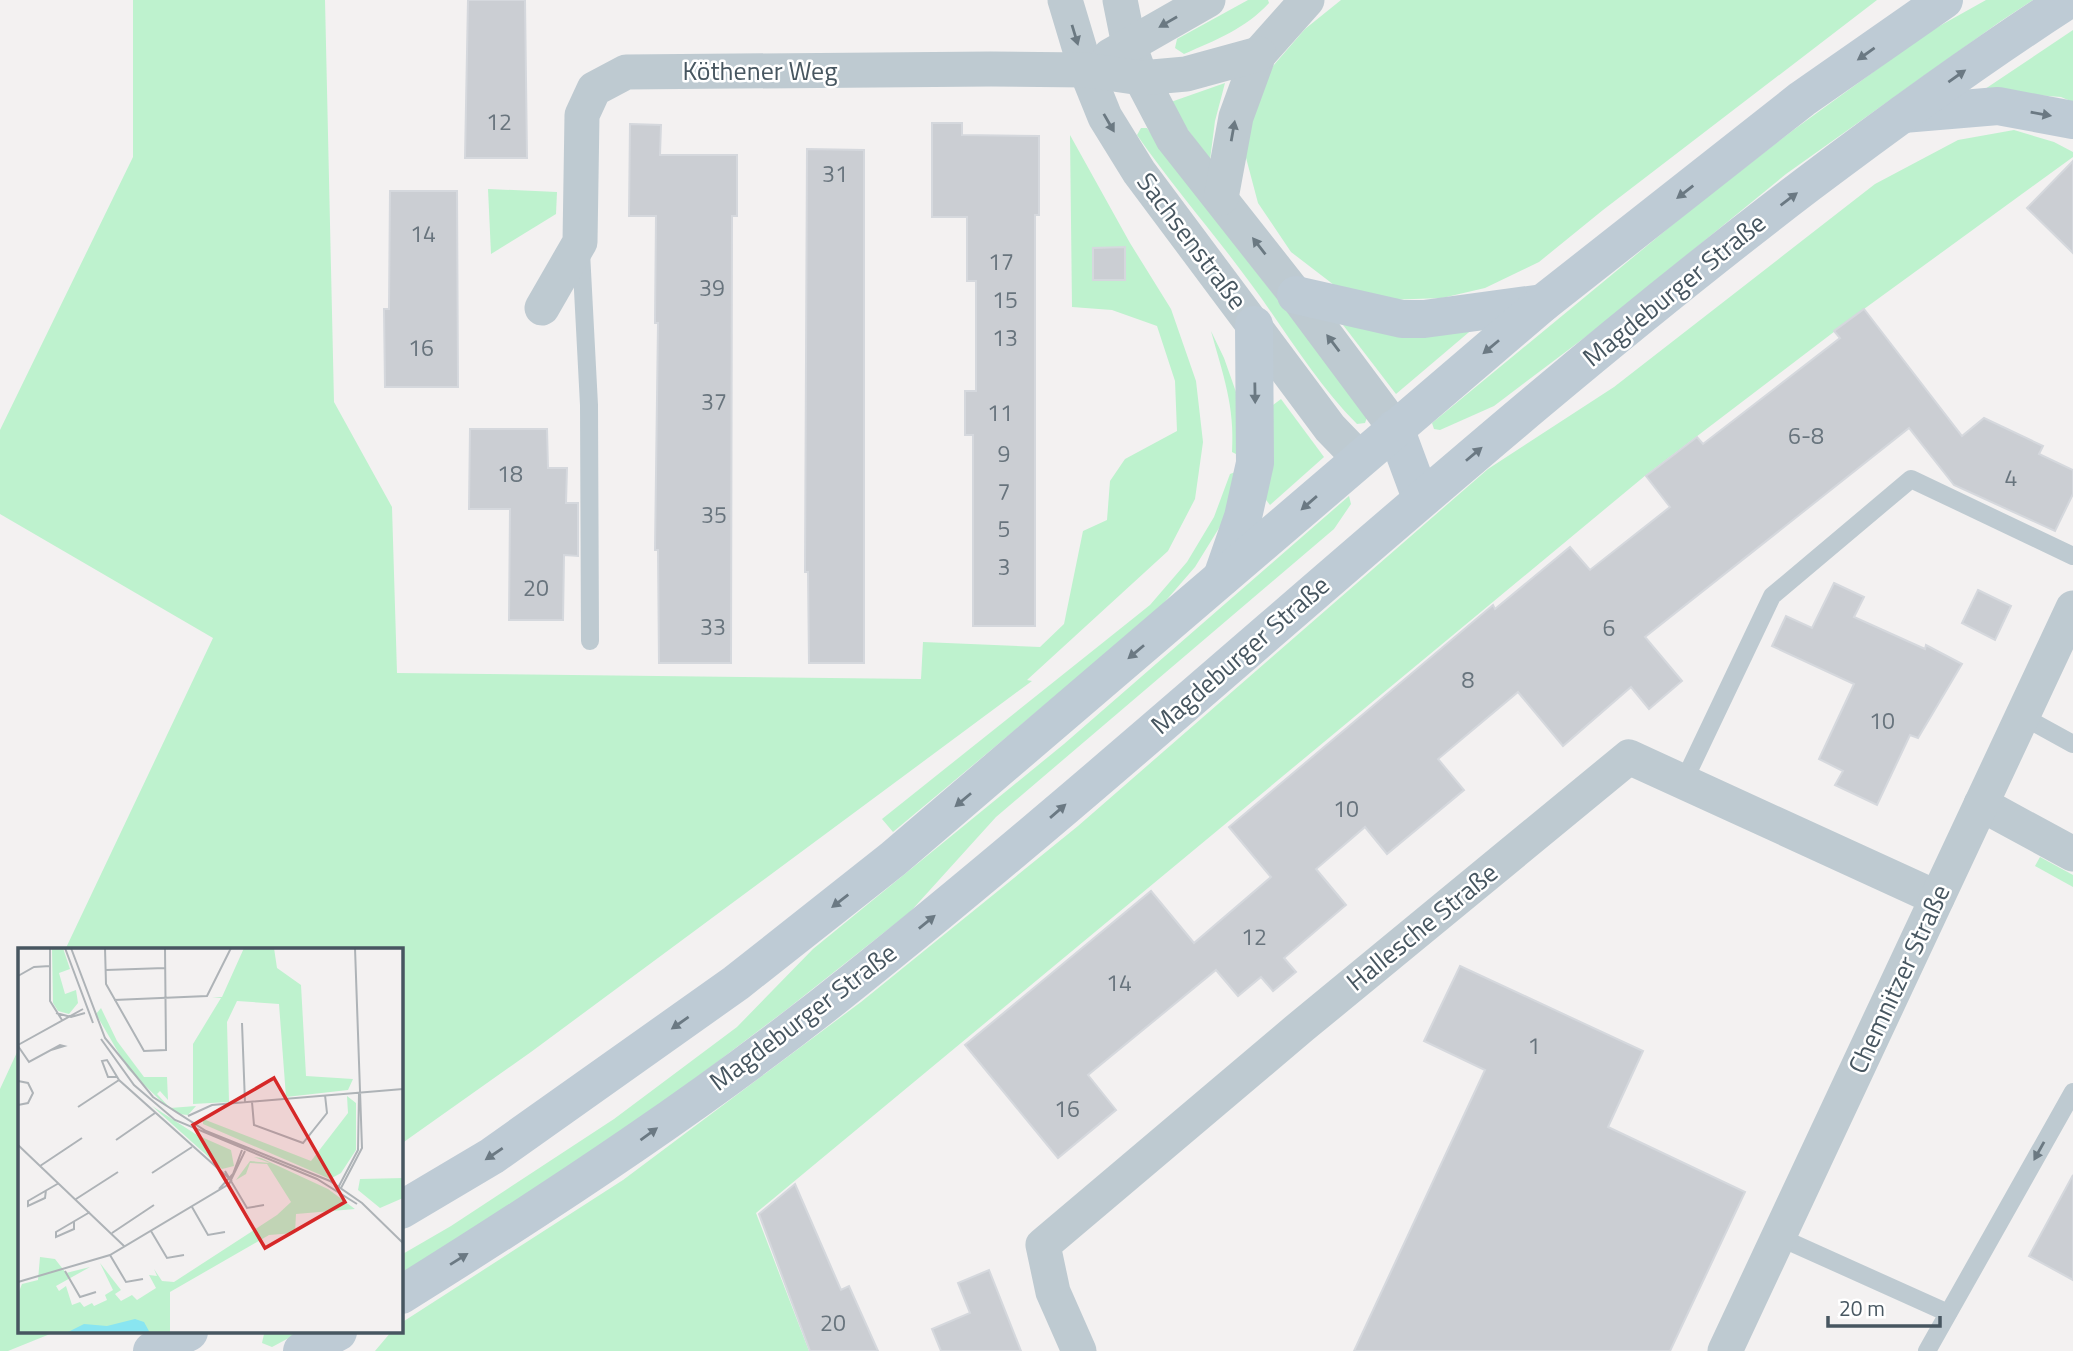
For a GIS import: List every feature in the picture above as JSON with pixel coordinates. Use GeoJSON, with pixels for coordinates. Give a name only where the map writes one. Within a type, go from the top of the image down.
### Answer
{"type":"FeatureCollection","features":[{"type":"Feature","properties":{"kind":"main road"},"geometry":{"type":"LineString","coordinates":[[402,1209],[492,1156],[736,983],[894,859],[1544,303],[1802,99],[1944,0]]}},
{"type":"Feature","properties":{"kind":"main road","name":"Magdeburger Straße"},"geometry":{"type":"LineString","coordinates":[[402,1294],[644,1138],[851,984],[1007,856],[1421,498],[1740,236],[1900,114],[2068,0]]}},
{"type":"Feature","properties":{"kind":"main road"},"geometry":{"type":"LineString","coordinates":[[1900,114],[1998,106],[2073,120]]}},
{"type":"Feature","properties":{"kind":"main road"},"geometry":{"type":"LineString","coordinates":[[1296,295],[1402,319],[1424,319],[1544,303]]}},
{"type":"Feature","properties":{"kind":"main road"},"geometry":{"type":"LineString","coordinates":[[1221,580],[1243,517],[1255,463],[1254,325]]}},
{"type":"Feature","properties":{"kind":"main road"},"geometry":{"type":"LineString","coordinates":[[1395,428],[1421,498]]}},
{"type":"Feature","properties":{"kind":"main road"},"geometry":{"type":"LineString","coordinates":[[1360,459],[1421,498]]}},
{"type":"Feature","properties":{"kind":"main road"},"geometry":{"type":"LineString","coordinates":[[152,1351],[185,1334]]}},
{"type":"Feature","properties":{"kind":"main road"},"geometry":{"type":"LineString","coordinates":[[191,1334],[209,1351]]}},
{"type":"Feature","properties":{"kind":"main road"},"geometry":{"type":"LineString","coordinates":[[302,1351],[334,1334]]}},
{"type":"Feature","properties":{"kind":"main road"},"geometry":{"type":"LineString","coordinates":[[357,1351],[362,1334]]}},
{"type":"Feature","properties":{"kind":"street","name":"Sachsenstraße"},"geometry":{"type":"LineString","coordinates":[[1065,0],[1086,70],[1105,117],[1139,172],[1330,428],[1360,459]]}},
{"type":"Feature","properties":{"kind":"street","name":"Sachsenstraße"},"geometry":{"type":"LineString","coordinates":[[1119,0],[1129,45],[1141,78],[1173,139],[1369,390],[1395,428]]}},
{"type":"Feature","properties":{"kind":"street"},"geometry":{"type":"LineString","coordinates":[[1086,70],[1208,0]]}},
{"type":"Feature","properties":{"kind":"street"},"geometry":{"type":"LineString","coordinates":[[1221,198],[1236,117],[1259,54],[1307,0]]}},
{"type":"Feature","properties":{"kind":"street","name":"Köthener Weg"},"geometry":{"type":"LineString","coordinates":[[542,308],[580,242],[582,115],[594,89],[626,72],[1086,70],[1141,78],[1186,74],[1259,54]]}},
{"type":"Feature","properties":{"kind":"street","name":"Chemnitzer Straße"},"geometry":{"type":"LineString","coordinates":[[1725,1351],[2073,608]]}},
{"type":"Feature","properties":{"kind":"street","name":"Hallesche Straße"},"geometry":{"type":"LineString","coordinates":[[1079,1351],[1054,1292],[1043,1245],[1302,1026],[1629,757],[1937,898]]}},
{"type":"Feature","properties":{"kind":"street"},"geometry":{"type":"LineString","coordinates":[[1981,804],[2073,854]]}},
{"type":"Feature","properties":{"kind":"lane","name":"Köthener Weg"},"geometry":{"type":"LineString","coordinates":[[580,242],[590,405],[590,641]]}},
{"type":"Feature","properties":{"kind":"lane"},"geometry":{"type":"LineString","coordinates":[[1683,783],[1772,596],[1910,479],[2073,556]]}},
{"type":"Feature","properties":{"kind":"lane"},"geometry":{"type":"LineString","coordinates":[[2022,716],[2073,744]]}},
{"type":"Feature","properties":{"kind":"lane"},"geometry":{"type":"LineString","coordinates":[[1927,1351],[2073,1092]]}},
{"type":"Feature","properties":{"kind":"lane"},"geometry":{"type":"LineString","coordinates":[[1779,1237],[1948,1313]]}},
{"type":"Feature","properties":{"kind":"green space"},"geometry":{"type":"Polygon","coordinates":[[[133,0],[325,0],[334,402],[392,507],[397,673],[921,679],[923,642],[1040,647],[1064,624],[1083,531],[1107,520],[1110,481],[1125,459],[1177,431],[1175,381],[1157,326],[1112,310],[1072,307],[1070,135],[1130,243],[1171,309],[1196,381],[1203,442],[1195,499],[1168,551],[1027,680],[1032,681],[531,1052],[402,1143],[402,948],[66,948],[213,638],[0,514],[0,430],[133,157],[133,0]]]}},
{"type":"Feature","properties":{"kind":"green space"},"geometry":{"type":"Polygon","coordinates":[[[1248,0],[1268,0],[1269,3],[1250,20],[1219,39],[1184,54],[1175,48],[1177,39],[1248,0]]]}},
{"type":"Feature","properties":{"kind":"green space"},"geometry":{"type":"Polygon","coordinates":[[[1341,0],[1877,0],[1539,262],[1485,288],[1442,298],[1386,300],[1334,285],[1291,252],[1258,203],[1245,154],[1252,106],[1273,66],[1305,29],[1341,0]]]}},
{"type":"Feature","properties":{"kind":"green space"},"geometry":{"type":"Polygon","coordinates":[[[1986,0],[2033,0],[1786,174],[1600,326],[1494,406],[1440,430],[1434,429],[1432,423],[1694,207],[1792,131],[1927,33],[1986,0]]]}},
{"type":"Feature","properties":{"kind":"green space"},"geometry":{"type":"Polygon","coordinates":[[[2073,30],[2073,102],[2061,97],[1982,91],[2073,30]]]}},
{"type":"Feature","properties":{"kind":"green space"},"geometry":{"type":"Polygon","coordinates":[[[1225,83],[1215,121],[1210,160],[1168,103],[1225,83]]]}},
{"type":"Feature","properties":{"kind":"green space"},"geometry":{"type":"Polygon","coordinates":[[[1141,128],[1147,128],[1172,164],[1368,415],[1365,423],[1357,424],[1314,374],[1237,265],[1137,135],[1141,128]]]}},
{"type":"Feature","properties":{"kind":"green space"},"geometry":{"type":"Polygon","coordinates":[[[2014,130],[2054,142],[2073,152],[2073,157],[1864,309],[1646,475],[756,1213],[809,1351],[375,1351],[389,1334],[402,1334],[402,1322],[623,1180],[861,1002],[1078,826],[1488,469],[1614,387],[1875,184],[1958,140],[2014,130]]]}},
{"type":"Feature","properties":{"kind":"green space"},"geometry":{"type":"Polygon","coordinates":[[[488,189],[557,192],[556,214],[491,254],[488,189]]]}},
{"type":"Feature","properties":{"kind":"green space"},"geometry":{"type":"Polygon","coordinates":[[[1340,321],[1475,327],[1396,394],[1340,321]]]}},
{"type":"Feature","properties":{"kind":"green space"},"geometry":{"type":"Polygon","coordinates":[[[1211,331],[1236,392],[1240,456],[1232,452],[1230,405],[1211,331]]]}},
{"type":"Feature","properties":{"kind":"green space"},"geometry":{"type":"Polygon","coordinates":[[[1281,399],[1324,457],[1270,505],[1263,496],[1269,408],[1281,399]]]}},
{"type":"Feature","properties":{"kind":"green space"},"geometry":{"type":"Polygon","coordinates":[[[1238,471],[1224,520],[1195,567],[1156,612],[893,832],[882,819],[1150,605],[1187,562],[1214,517],[1230,474],[1238,471]]]}},
{"type":"Feature","properties":{"kind":"green space"},"geometry":{"type":"Polygon","coordinates":[[[1349,496],[1351,504],[1334,529],[996,817],[910,912],[688,1084],[555,1178],[402,1274],[402,1254],[451,1226],[614,1119],[737,1027],[813,949],[1064,744],[1349,496]]]}},
{"type":"Feature","properties":{"kind":"green space"},"geometry":{"type":"Polygon","coordinates":[[[2040,857],[2073,875],[2073,887],[2035,866],[2040,857]]]}},
{"type":"Feature","properties":{"kind":"green space"},"geometry":{"type":"Polygon","coordinates":[[[18,1050],[18,1334],[50,1334],[8,1351],[0,1351],[0,1089],[18,1050]]]}},
{"type":"Feature","properties":{"kind":"green space"},"geometry":{"type":"Polygon","coordinates":[[[264,1334],[296,1334],[272,1347],[262,1343],[264,1334]]]}},
{"type":"Feature","properties":{"kind":"building"},"geometry":{"type":"Polygon","coordinates":[[[468,0],[525,0],[527,158],[465,158],[468,0]]]}},
{"type":"Feature","properties":{"kind":"building"},"geometry":{"type":"Polygon","coordinates":[[[932,123],[962,123],[962,135],[1039,136],[1039,215],[1035,215],[1035,626],[973,626],[973,435],[965,435],[965,391],[976,391],[976,281],[967,281],[967,217],[932,217],[932,123]]]}},
{"type":"Feature","properties":{"kind":"building"},"geometry":{"type":"Polygon","coordinates":[[[630,124],[661,125],[660,155],[737,155],[737,216],[732,216],[731,663],[659,663],[658,550],[655,550],[658,323],[655,323],[656,216],[629,216],[630,124]]]}},
{"type":"Feature","properties":{"kind":"building"},"geometry":{"type":"Polygon","coordinates":[[[807,149],[864,150],[864,663],[809,663],[808,572],[805,572],[807,149]]]}},
{"type":"Feature","properties":{"kind":"building"},"geometry":{"type":"Polygon","coordinates":[[[2073,161],[2073,253],[2027,208],[2073,161]]]}},
{"type":"Feature","properties":{"kind":"building"},"geometry":{"type":"Polygon","coordinates":[[[390,191],[457,191],[458,387],[385,387],[384,309],[389,309],[390,191]]]}},
{"type":"Feature","properties":{"kind":"building"},"geometry":{"type":"Polygon","coordinates":[[[1125,247],[1125,280],[1093,280],[1093,248],[1125,247]]]}},
{"type":"Feature","properties":{"kind":"building"},"geometry":{"type":"Polygon","coordinates":[[[1864,309],[1962,436],[1984,418],[2043,446],[2039,454],[2073,470],[2073,494],[2055,531],[1954,485],[1909,428],[1645,637],[1682,681],[1649,709],[1631,687],[1563,746],[1518,692],[1438,759],[1464,790],[1387,854],[1365,827],[1316,869],[1346,905],[1284,958],[1296,972],[1273,991],[1261,977],[1238,996],[1216,970],[1088,1075],[1116,1110],[1058,1158],[965,1045],[1151,891],[1194,943],[1271,877],[1229,827],[1493,605],[1495,609],[1570,547],[1590,570],[1670,507],[1646,476],[1697,437],[1703,444],[1840,338],[1834,331],[1864,309]]]}},
{"type":"Feature","properties":{"kind":"building"},"geometry":{"type":"Polygon","coordinates":[[[470,429],[547,429],[548,468],[567,468],[566,503],[578,503],[578,556],[564,555],[563,620],[509,620],[510,509],[469,509],[470,429]]]}},
{"type":"Feature","properties":{"kind":"building"},"geometry":{"type":"Polygon","coordinates":[[[1834,583],[1864,597],[1854,617],[1925,649],[1926,645],[1962,664],[1918,738],[1910,735],[1877,805],[1835,785],[1843,771],[1819,759],[1854,684],[1772,646],[1786,616],[1812,628],[1834,583]]]}},
{"type":"Feature","properties":{"kind":"building"},"geometry":{"type":"Polygon","coordinates":[[[1978,590],[2011,606],[1995,640],[1962,623],[1978,590]]]}},
{"type":"Feature","properties":{"kind":"building"},"geometry":{"type":"Polygon","coordinates":[[[1460,966],[1643,1051],[1608,1127],[1745,1192],[1670,1351],[1354,1351],[1485,1070],[1424,1041],[1460,966]]]}},
{"type":"Feature","properties":{"kind":"building"},"geometry":{"type":"Polygon","coordinates":[[[2073,1175],[2073,1280],[2029,1256],[2073,1175]]]}},
{"type":"Feature","properties":{"kind":"building"},"geometry":{"type":"Polygon","coordinates":[[[795,1184],[841,1290],[849,1286],[878,1351],[810,1351],[759,1214],[795,1184]]]}},
{"type":"Feature","properties":{"kind":"building"},"geometry":{"type":"Polygon","coordinates":[[[989,1270],[1021,1351],[941,1351],[932,1329],[970,1313],[958,1283],[989,1270]]]}}]}
